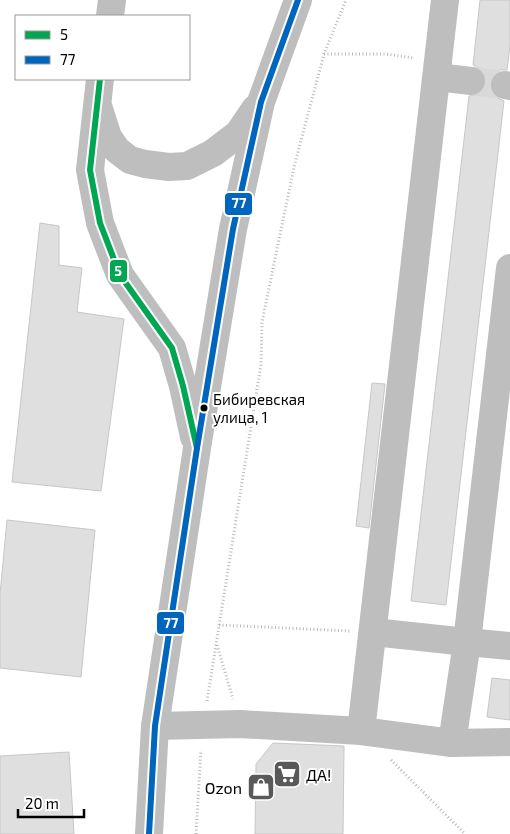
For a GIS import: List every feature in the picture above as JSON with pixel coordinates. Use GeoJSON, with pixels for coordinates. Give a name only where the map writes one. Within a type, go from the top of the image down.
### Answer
{"type":"FeatureCollection","features":[{"type":"Feature","properties":{"kind":"main road"},"geometry":{"type":"LineString","coordinates":[[110,15],[112,0]]}},
{"type":"Feature","properties":{"kind":"main road"},"geometry":{"type":"LineString","coordinates":[[149,834],[155,726],[196,448],[233,229],[260,102],[298,0]]}},
{"type":"Feature","properties":{"kind":"main road"},"geometry":{"type":"LineString","coordinates":[[362,731],[445,0]]}},
{"type":"Feature","properties":{"kind":"main road"},"geometry":{"type":"LineString","coordinates":[[437,69],[471,81]]}},
{"type":"Feature","properties":{"kind":"main road"},"geometry":{"type":"LineString","coordinates":[[98,91],[108,137],[117,150],[130,160],[169,167],[187,166],[213,153],[238,134],[260,102]]}},
{"type":"Feature","properties":{"kind":"main road"},"geometry":{"type":"LineString","coordinates":[[98,91],[90,170],[100,223],[120,275],[172,348],[183,386],[196,448]]}},
{"type":"Feature","properties":{"kind":"main road"},"geometry":{"type":"LineString","coordinates":[[452,743],[467,642],[510,268]]}},
{"type":"Feature","properties":{"kind":"main road"},"geometry":{"type":"LineString","coordinates":[[373,632],[510,646]]}},
{"type":"Feature","properties":{"kind":"main road"},"geometry":{"type":"LineString","coordinates":[[155,726],[240,724],[362,731],[452,743],[510,742]]}},
{"type":"Feature","properties":{"kind":"path"},"geometry":{"type":"LineString","coordinates":[[196,834],[203,724],[261,364],[262,322],[294,167],[324,54],[346,0]]}},
{"type":"Feature","properties":{"kind":"path"},"geometry":{"type":"LineString","coordinates":[[324,54],[385,54],[437,69]]}},
{"type":"Feature","properties":{"kind":"path"},"geometry":{"type":"LineString","coordinates":[[219,625],[373,632]]}},
{"type":"Feature","properties":{"kind":"path"},"geometry":{"type":"LineString","coordinates":[[217,644],[240,724]]}},
{"type":"Feature","properties":{"kind":"path"},"geometry":{"type":"LineString","coordinates":[[389,758],[465,834]]}},
{"type":"Feature","properties":{"kind":"building"},"geometry":{"type":"Polygon","coordinates":[[[480,0],[510,0],[510,46],[507,70],[500,70],[494,74],[490,82],[490,90],[494,96],[504,101],[446,605],[411,601],[469,96],[477,95],[483,91],[487,82],[481,69],[473,65],[480,0]]]}},
{"type":"Feature","properties":{"kind":"building"},"geometry":{"type":"Polygon","coordinates":[[[40,223],[59,226],[59,265],[82,268],[77,312],[124,319],[101,491],[12,482],[40,223]]]}},
{"type":"Feature","properties":{"kind":"building"},"geometry":{"type":"Polygon","coordinates":[[[372,383],[385,384],[369,528],[356,526],[372,383]]]}},
{"type":"Feature","properties":{"kind":"building"},"geometry":{"type":"Polygon","coordinates":[[[7,520],[95,530],[81,677],[0,668],[0,594],[7,520]]]}},
{"type":"Feature","properties":{"kind":"building"},"geometry":{"type":"Polygon","coordinates":[[[492,678],[510,680],[510,720],[487,717],[492,678]]]}},
{"type":"Feature","properties":{"kind":"building"},"geometry":{"type":"Polygon","coordinates":[[[273,743],[344,746],[343,834],[255,834],[256,764],[273,743]]]}},
{"type":"Feature","properties":{"kind":"building"},"geometry":{"type":"Polygon","coordinates":[[[69,752],[74,834],[0,834],[0,756],[69,752]]]}},
{"type":"Feature","properties":{"kind":"tunnel"},"geometry":{"type":"LineString","coordinates":[[471,81],[505,85]]}},
{"type":"Feature","properties":{"kind":"transit line","name":"77"},"geometry":{"type":"LineString","coordinates":[[149,834],[155,726],[197,448],[233,229],[261,102],[298,0]]}},
{"type":"Feature","properties":{"kind":"transit line","name":"5"},"geometry":{"type":"LineString","coordinates":[[100,80],[90,170],[100,223],[120,275],[172,348],[197,448]]}},
{"type":"Feature","properties":{"kind":"place","name":"Бибиревская улица, 1"},"geometry":{"type":"Point","coordinates":[204,408]}},
{"type":"Feature","properties":{"kind":"place","name":"ДА!"},"geometry":{"type":"Point","coordinates":[287,774]}},
{"type":"Feature","properties":{"kind":"place","name":"Ozon"},"geometry":{"type":"Point","coordinates":[261,787]}}]}
